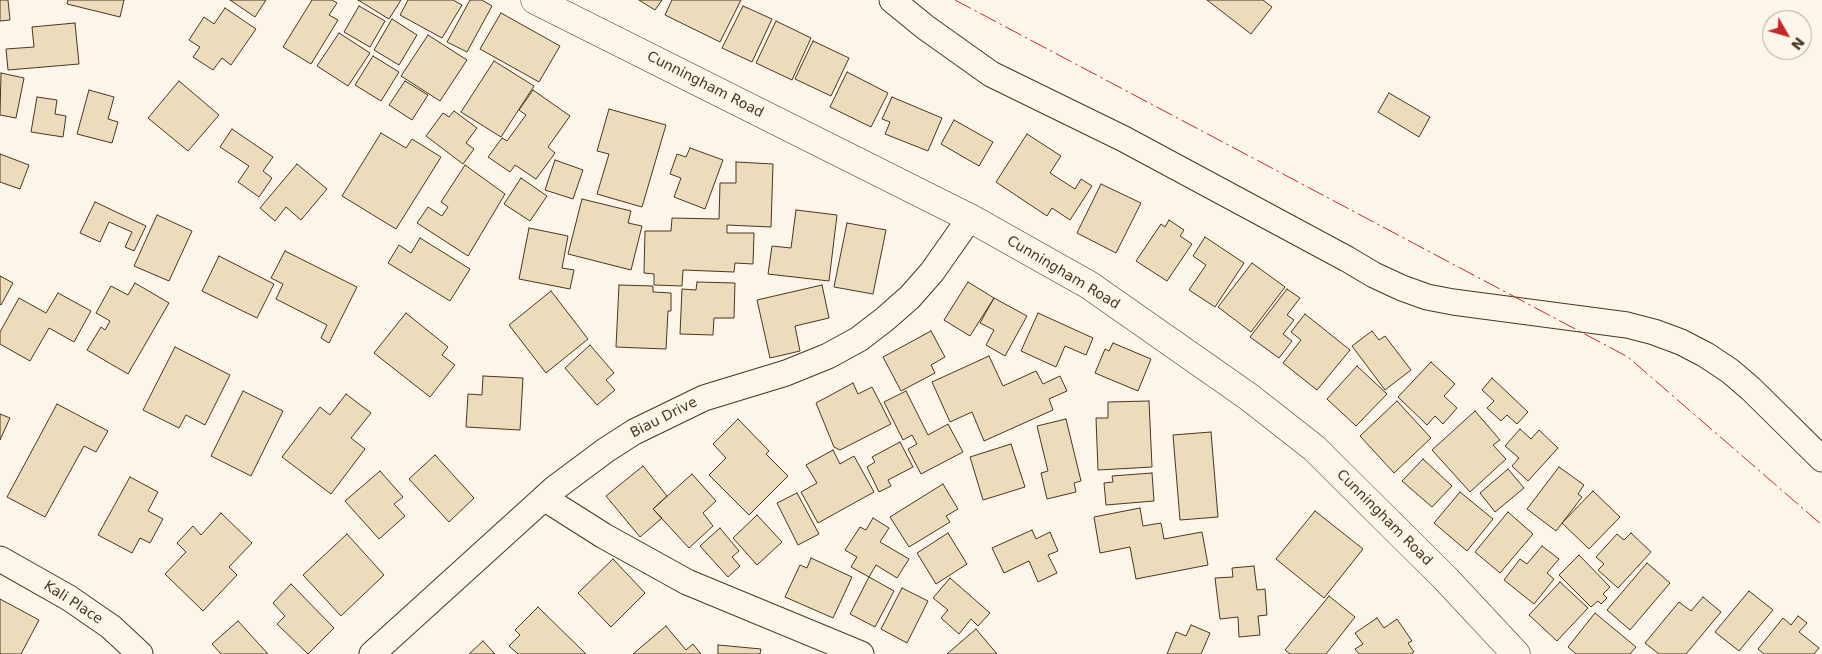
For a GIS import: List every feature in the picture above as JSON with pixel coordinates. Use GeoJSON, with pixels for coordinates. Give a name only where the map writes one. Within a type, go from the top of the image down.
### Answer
{"type":"FeatureCollection","features":[{"type":"Feature","properties":{"kind":"main road","name":"Cunningham Road"},"geometry":{"type":"LineString","coordinates":[[535,0],[970,218],[1089,285],[1264,408],[1314,448],[1445,578],[1516,654]]}},
{"type":"Feature","properties":{"kind":"street"},"geometry":{"type":"LineString","coordinates":[[892,0],[925,27],[991,74],[1124,139],[1374,275],[1402,288],[1427,297],[1453,302],[1626,325],[1654,332],[1681,342],[1706,355],[1730,371],[1751,389],[1822,459]]}},
{"type":"Feature","properties":{"kind":"street","name":"Biau Drive"},"geometry":{"type":"LineString","coordinates":[[372,654],[544,498],[606,450],[634,432],[704,398],[786,373],[828,356],[859,339],[885,320],[910,297],[932,272],[970,218]]}},
{"type":"Feature","properties":{"kind":"street"},"geometry":{"type":"LineString","coordinates":[[544,498],[604,536],[687,582],[861,654]]}},
{"type":"Feature","properties":{"kind":"street","name":"Kali Place"},"geometry":{"type":"LineString","coordinates":[[0,559],[69,598],[111,627],[140,654]]}},
{"type":"Feature","properties":{"kind":"building"},"geometry":{"type":"Polygon","coordinates":[[[0,0],[8,0],[10,20],[0,21],[0,0]]]}},
{"type":"Feature","properties":{"kind":"building"},"geometry":{"type":"Polygon","coordinates":[[[68,0],[124,0],[120,17],[67,4],[68,0]]]}},
{"type":"Feature","properties":{"kind":"building"},"geometry":{"type":"Polygon","coordinates":[[[230,0],[266,0],[255,17],[230,0]]]}},
{"type":"Feature","properties":{"kind":"building"},"geometry":{"type":"Polygon","coordinates":[[[312,0],[332,0],[337,3],[329,15],[338,20],[311,64],[283,47],[312,0]]]}},
{"type":"Feature","properties":{"kind":"building"},"geometry":{"type":"Polygon","coordinates":[[[358,0],[401,0],[389,19],[358,0]]]}},
{"type":"Feature","properties":{"kind":"building"},"geometry":{"type":"Polygon","coordinates":[[[408,0],[453,0],[462,5],[442,38],[400,15],[408,0]]]}},
{"type":"Feature","properties":{"kind":"building"},"geometry":{"type":"Polygon","coordinates":[[[470,0],[482,0],[492,6],[467,52],[447,42],[470,0]]]}},
{"type":"Feature","properties":{"kind":"building"},"geometry":{"type":"Polygon","coordinates":[[[639,0],[662,0],[655,10],[639,0]]]}},
{"type":"Feature","properties":{"kind":"building"},"geometry":{"type":"Polygon","coordinates":[[[672,0],[741,0],[720,42],[665,15],[672,0]]]}},
{"type":"Feature","properties":{"kind":"building"},"geometry":{"type":"Polygon","coordinates":[[[1207,0],[1263,0],[1272,7],[1251,34],[1207,0]]]}},
{"type":"Feature","properties":{"kind":"building"},"geometry":{"type":"Polygon","coordinates":[[[359,6],[385,21],[370,47],[344,32],[359,6]]]}},
{"type":"Feature","properties":{"kind":"building"},"geometry":{"type":"Polygon","coordinates":[[[743,6],[772,19],[752,62],[722,48],[743,6]]]}},
{"type":"Feature","properties":{"kind":"building"},"geometry":{"type":"Polygon","coordinates":[[[225,8],[256,29],[231,65],[222,58],[213,70],[193,57],[200,47],[189,40],[204,17],[214,24],[225,8]]]}},
{"type":"Feature","properties":{"kind":"building"},"geometry":{"type":"Polygon","coordinates":[[[501,13],[560,46],[539,82],[480,49],[501,13]]]}},
{"type":"Feature","properties":{"kind":"building"},"geometry":{"type":"Polygon","coordinates":[[[392,19],[417,35],[399,65],[374,50],[392,19]]]}},
{"type":"Feature","properties":{"kind":"building"},"geometry":{"type":"Polygon","coordinates":[[[776,21],[811,38],[792,80],[756,63],[776,21]]]}},
{"type":"Feature","properties":{"kind":"building"},"geometry":{"type":"Polygon","coordinates":[[[75,23],[79,64],[8,70],[6,49],[34,47],[32,27],[75,23]]]}},
{"type":"Feature","properties":{"kind":"building"},"geometry":{"type":"Polygon","coordinates":[[[339,33],[370,53],[348,86],[317,66],[339,33]]]}},
{"type":"Feature","properties":{"kind":"building"},"geometry":{"type":"Polygon","coordinates":[[[428,35],[467,60],[440,101],[401,76],[428,35]]]}},
{"type":"Feature","properties":{"kind":"building"},"geometry":{"type":"Polygon","coordinates":[[[813,41],[849,58],[831,96],[795,79],[813,41]]]}},
{"type":"Feature","properties":{"kind":"building"},"geometry":{"type":"Polygon","coordinates":[[[373,56],[399,72],[381,101],[355,85],[373,56]]]}},
{"type":"Feature","properties":{"kind":"building"},"geometry":{"type":"Polygon","coordinates":[[[494,61],[534,86],[501,137],[461,112],[494,61]]]}},
{"type":"Feature","properties":{"kind":"building"},"geometry":{"type":"Polygon","coordinates":[[[847,72],[888,93],[871,127],[830,107],[847,72]]]}},
{"type":"Feature","properties":{"kind":"building"},"geometry":{"type":"Polygon","coordinates":[[[1,73],[24,78],[16,118],[0,115],[1,73]]]}},
{"type":"Feature","properties":{"kind":"building"},"geometry":{"type":"Polygon","coordinates":[[[179,81],[219,115],[188,151],[148,118],[179,81]]]}},
{"type":"Feature","properties":{"kind":"building"},"geometry":{"type":"Polygon","coordinates":[[[405,81],[428,95],[412,120],[389,105],[405,81]]]}},
{"type":"Feature","properties":{"kind":"building"},"geometry":{"type":"Polygon","coordinates":[[[89,90],[114,97],[108,119],[118,122],[112,143],[77,134],[89,90]]]}},
{"type":"Feature","properties":{"kind":"building"},"geometry":{"type":"Polygon","coordinates":[[[533,90],[570,116],[548,147],[555,153],[536,179],[515,165],[510,172],[488,157],[502,138],[507,141],[526,115],[519,110],[533,90]]]}},
{"type":"Feature","properties":{"kind":"building"},"geometry":{"type":"Polygon","coordinates":[[[1389,93],[1430,117],[1419,137],[1378,112],[1389,93]]]}},
{"type":"Feature","properties":{"kind":"building"},"geometry":{"type":"Polygon","coordinates":[[[37,97],[57,100],[55,114],[66,116],[63,137],[31,132],[37,97]]]}},
{"type":"Feature","properties":{"kind":"building"},"geometry":{"type":"Polygon","coordinates":[[[892,97],[942,118],[928,151],[885,134],[890,122],[882,119],[892,97]]]}},
{"type":"Feature","properties":{"kind":"building"},"geometry":{"type":"Polygon","coordinates":[[[609,109],[666,125],[642,207],[597,194],[609,154],[597,151],[609,109]]]}},
{"type":"Feature","properties":{"kind":"building"},"geometry":{"type":"Polygon","coordinates":[[[454,111],[477,128],[466,143],[474,149],[463,164],[426,136],[443,113],[449,117],[454,111]]]}},
{"type":"Feature","properties":{"kind":"building"},"geometry":{"type":"Polygon","coordinates":[[[954,120],[993,142],[979,166],[941,144],[954,120]]]}},
{"type":"Feature","properties":{"kind":"building"},"geometry":{"type":"Polygon","coordinates":[[[232,129],[273,157],[263,171],[272,178],[259,197],[238,182],[249,166],[220,147],[232,129]]]}},
{"type":"Feature","properties":{"kind":"building"},"geometry":{"type":"Polygon","coordinates":[[[381,133],[406,148],[412,139],[441,157],[396,229],[342,196],[381,133]]]}},
{"type":"Feature","properties":{"kind":"building"},"geometry":{"type":"Polygon","coordinates":[[[1027,134],[1061,156],[1050,173],[1075,189],[1081,179],[1092,186],[1070,220],[1052,208],[1047,216],[996,182],[1027,134]]]}},
{"type":"Feature","properties":{"kind":"building"},"geometry":{"type":"Polygon","coordinates":[[[690,148],[723,160],[705,209],[674,197],[681,178],[670,174],[677,154],[686,157],[690,148]]]}},
{"type":"Feature","properties":{"kind":"building"},"geometry":{"type":"Polygon","coordinates":[[[0,154],[29,165],[20,189],[0,182],[0,154]]]}},
{"type":"Feature","properties":{"kind":"building"},"geometry":{"type":"Polygon","coordinates":[[[555,160],[583,170],[573,199],[545,190],[555,160]]]}},
{"type":"Feature","properties":{"kind":"building"},"geometry":{"type":"Polygon","coordinates":[[[736,162],[773,164],[771,227],[727,225],[727,233],[754,233],[753,264],[735,263],[734,272],[683,270],[682,286],[654,285],[654,274],[644,273],[645,231],[671,231],[672,218],[719,219],[720,183],[736,183],[736,162]]]}},
{"type":"Feature","properties":{"kind":"building"},"geometry":{"type":"Polygon","coordinates":[[[297,164],[327,189],[301,220],[286,207],[275,221],[260,208],[297,164]]]}},
{"type":"Feature","properties":{"kind":"building"},"geometry":{"type":"Polygon","coordinates":[[[465,165],[505,194],[468,256],[417,223],[428,207],[442,216],[448,207],[441,202],[465,165]]]}},
{"type":"Feature","properties":{"kind":"building"},"geometry":{"type":"Polygon","coordinates":[[[521,178],[547,196],[530,221],[504,204],[521,178]]]}},
{"type":"Feature","properties":{"kind":"building"},"geometry":{"type":"Polygon","coordinates":[[[1101,184],[1141,203],[1116,253],[1077,233],[1101,184]]]}},
{"type":"Feature","properties":{"kind":"building"},"geometry":{"type":"Polygon","coordinates":[[[582,199],[631,211],[628,223],[642,226],[631,270],[568,254],[582,199]]]}},
{"type":"Feature","properties":{"kind":"building"},"geometry":{"type":"Polygon","coordinates":[[[95,202],[146,226],[134,251],[125,247],[132,232],[109,222],[100,242],[80,233],[95,202]]]}},
{"type":"Feature","properties":{"kind":"building"},"geometry":{"type":"Polygon","coordinates":[[[796,210],[837,215],[829,281],[768,274],[772,246],[791,248],[796,210]]]}},
{"type":"Feature","properties":{"kind":"building"},"geometry":{"type":"Polygon","coordinates":[[[157,215],[192,231],[169,281],[134,266],[157,215]]]}},
{"type":"Feature","properties":{"kind":"building"},"geometry":{"type":"Polygon","coordinates":[[[1169,220],[1184,230],[1180,236],[1192,244],[1167,281],[1136,261],[1161,224],[1165,227],[1169,220]]]}},
{"type":"Feature","properties":{"kind":"building"},"geometry":{"type":"Polygon","coordinates":[[[847,223],[886,230],[873,294],[834,287],[847,223]]]}},
{"type":"Feature","properties":{"kind":"building"},"geometry":{"type":"Polygon","coordinates":[[[529,228],[568,236],[562,268],[574,270],[570,289],[519,279],[529,228]]]}},
{"type":"Feature","properties":{"kind":"building"},"geometry":{"type":"Polygon","coordinates":[[[1205,237],[1244,263],[1215,307],[1189,290],[1206,265],[1193,256],[1205,237]]]}},
{"type":"Feature","properties":{"kind":"building"},"geometry":{"type":"Polygon","coordinates":[[[420,238],[470,269],[450,301],[388,263],[399,245],[411,253],[420,238]]]}},
{"type":"Feature","properties":{"kind":"building"},"geometry":{"type":"Polygon","coordinates":[[[285,251],[357,287],[329,343],[321,338],[327,325],[276,299],[283,284],[271,278],[285,251]]]}},
{"type":"Feature","properties":{"kind":"building"},"geometry":{"type":"Polygon","coordinates":[[[219,256],[274,284],[257,318],[202,291],[219,256]]]}},
{"type":"Feature","properties":{"kind":"building"},"geometry":{"type":"Polygon","coordinates":[[[1252,263],[1285,287],[1251,332],[1218,307],[1252,263]]]}},
{"type":"Feature","properties":{"kind":"building"},"geometry":{"type":"Polygon","coordinates":[[[0,276],[13,283],[1,305],[0,304],[0,276]]]}},
{"type":"Feature","properties":{"kind":"building"},"geometry":{"type":"Polygon","coordinates":[[[697,282],[735,283],[734,318],[714,318],[713,335],[680,334],[682,289],[696,290],[697,282]]]}},
{"type":"Feature","properties":{"kind":"building"},"geometry":{"type":"Polygon","coordinates":[[[968,282],[994,298],[970,336],[944,320],[968,282]]]}},
{"type":"Feature","properties":{"kind":"building"},"geometry":{"type":"Polygon","coordinates":[[[135,283],[169,303],[128,374],[87,350],[101,327],[105,330],[110,321],[96,313],[111,286],[128,295],[135,283]]]}},
{"type":"Feature","properties":{"kind":"building"},"geometry":{"type":"Polygon","coordinates":[[[619,285],[653,286],[653,292],[671,293],[671,311],[668,311],[666,349],[616,347],[619,285]]]}},
{"type":"Feature","properties":{"kind":"building"},"geometry":{"type":"Polygon","coordinates":[[[822,285],[829,318],[795,326],[800,351],[770,358],[757,300],[822,285]]]}},
{"type":"Feature","properties":{"kind":"building"},"geometry":{"type":"Polygon","coordinates":[[[1287,289],[1300,298],[1287,315],[1294,320],[1283,334],[1292,341],[1279,358],[1250,337],[1287,289]]]}},
{"type":"Feature","properties":{"kind":"building"},"geometry":{"type":"Polygon","coordinates":[[[551,291],[588,339],[546,373],[509,325],[551,291]]]}},
{"type":"Feature","properties":{"kind":"building"},"geometry":{"type":"Polygon","coordinates":[[[58,293],[91,311],[74,342],[49,328],[30,361],[0,344],[0,332],[19,298],[46,313],[58,293]]]}},
{"type":"Feature","properties":{"kind":"building"},"geometry":{"type":"Polygon","coordinates":[[[994,298],[1027,316],[1005,356],[986,345],[994,330],[980,323],[994,298]]]}},
{"type":"Feature","properties":{"kind":"building"},"geometry":{"type":"Polygon","coordinates":[[[406,313],[448,347],[442,355],[455,365],[430,397],[374,353],[406,313]]]}},
{"type":"Feature","properties":{"kind":"building"},"geometry":{"type":"Polygon","coordinates":[[[1038,313],[1093,338],[1086,355],[1065,346],[1056,367],[1021,351],[1038,313]]]}},
{"type":"Feature","properties":{"kind":"building"},"geometry":{"type":"Polygon","coordinates":[[[1305,314],[1350,350],[1317,390],[1283,363],[1301,340],[1291,332],[1305,314]]]}},
{"type":"Feature","properties":{"kind":"building"},"geometry":{"type":"Polygon","coordinates":[[[931,331],[945,357],[931,365],[935,373],[901,391],[883,357],[931,331]]]}},
{"type":"Feature","properties":{"kind":"building"},"geometry":{"type":"Polygon","coordinates":[[[1372,331],[1379,340],[1385,336],[1411,370],[1385,390],[1352,346],[1372,331]]]}},
{"type":"Feature","properties":{"kind":"building"},"geometry":{"type":"Polygon","coordinates":[[[1113,343],[1151,359],[1138,391],[1095,373],[1105,349],[1109,351],[1113,343]]]}},
{"type":"Feature","properties":{"kind":"building"},"geometry":{"type":"Polygon","coordinates":[[[590,345],[614,373],[606,380],[615,390],[597,405],[565,368],[590,345]]]}},
{"type":"Feature","properties":{"kind":"building"},"geometry":{"type":"Polygon","coordinates":[[[175,347],[230,375],[205,425],[186,415],[179,428],[143,410],[175,347]]]}},
{"type":"Feature","properties":{"kind":"building"},"geometry":{"type":"Polygon","coordinates":[[[989,356],[1003,386],[1036,371],[1043,384],[1060,376],[1067,391],[1049,399],[1053,410],[984,441],[972,412],[950,422],[932,382],[989,356]]]}},
{"type":"Feature","properties":{"kind":"building"},"geometry":{"type":"Polygon","coordinates":[[[1431,362],[1455,384],[1444,396],[1457,408],[1443,424],[1435,416],[1427,425],[1398,397],[1431,362]]]}},
{"type":"Feature","properties":{"kind":"building"},"geometry":{"type":"Polygon","coordinates":[[[1357,366],[1387,394],[1356,426],[1327,399],[1357,366]]]}},
{"type":"Feature","properties":{"kind":"building"},"geometry":{"type":"Polygon","coordinates":[[[483,376],[523,378],[520,430],[466,427],[468,394],[482,395],[483,376]]]}},
{"type":"Feature","properties":{"kind":"building"},"geometry":{"type":"Polygon","coordinates":[[[1492,378],[1528,412],[1517,424],[1507,415],[1501,421],[1487,408],[1494,401],[1482,390],[1492,378]]]}},
{"type":"Feature","properties":{"kind":"building"},"geometry":{"type":"Polygon","coordinates":[[[853,383],[858,394],[872,387],[891,424],[840,450],[834,447],[816,403],[853,383]]]}},
{"type":"Feature","properties":{"kind":"building"},"geometry":{"type":"Polygon","coordinates":[[[243,391],[283,411],[251,476],[211,456],[243,391]]]}},
{"type":"Feature","properties":{"kind":"building"},"geometry":{"type":"Polygon","coordinates":[[[906,391],[928,435],[948,424],[963,452],[921,474],[908,449],[917,444],[912,435],[903,440],[884,402],[906,391]]]}},
{"type":"Feature","properties":{"kind":"building"},"geometry":{"type":"Polygon","coordinates":[[[346,394],[371,413],[351,438],[365,449],[331,494],[282,457],[320,407],[330,415],[346,394]]]}},
{"type":"Feature","properties":{"kind":"building"},"geometry":{"type":"Polygon","coordinates":[[[1149,401],[1152,467],[1098,470],[1096,418],[1108,418],[1108,402],[1149,401]]]}},
{"type":"Feature","properties":{"kind":"building"},"geometry":{"type":"Polygon","coordinates":[[[1397,401],[1431,438],[1394,473],[1360,436],[1397,401]]]}},
{"type":"Feature","properties":{"kind":"building"},"geometry":{"type":"Polygon","coordinates":[[[57,404],[108,431],[96,452],[84,446],[45,517],[7,497],[57,404]]]}},
{"type":"Feature","properties":{"kind":"building"},"geometry":{"type":"Polygon","coordinates":[[[1475,411],[1500,440],[1493,445],[1506,459],[1470,492],[1432,450],[1475,411]]]}},
{"type":"Feature","properties":{"kind":"building"},"geometry":{"type":"Polygon","coordinates":[[[0,414],[10,418],[0,440],[0,414]]]}},
{"type":"Feature","properties":{"kind":"building"},"geometry":{"type":"Polygon","coordinates":[[[738,419],[769,451],[766,454],[788,476],[749,515],[709,475],[726,458],[713,444],[738,419]]]}},
{"type":"Feature","properties":{"kind":"building"},"geometry":{"type":"Polygon","coordinates":[[[1066,419],[1081,481],[1074,483],[1076,492],[1047,499],[1041,473],[1048,471],[1037,426],[1066,419]]]}},
{"type":"Feature","properties":{"kind":"building"},"geometry":{"type":"Polygon","coordinates":[[[1520,429],[1531,439],[1539,430],[1558,448],[1528,481],[1512,466],[1519,458],[1505,446],[1520,429]]]}},
{"type":"Feature","properties":{"kind":"building"},"geometry":{"type":"Polygon","coordinates":[[[1211,432],[1218,517],[1180,520],[1173,435],[1211,432]]]}},
{"type":"Feature","properties":{"kind":"building"},"geometry":{"type":"Polygon","coordinates":[[[900,442],[913,467],[888,480],[891,486],[879,492],[867,467],[875,462],[872,457],[900,442]]]}},
{"type":"Feature","properties":{"kind":"building"},"geometry":{"type":"Polygon","coordinates":[[[1011,444],[1025,487],[983,500],[970,457],[1011,444]]]}},
{"type":"Feature","properties":{"kind":"building"},"geometry":{"type":"Polygon","coordinates":[[[833,450],[840,464],[854,456],[874,492],[818,523],[801,492],[817,483],[806,465],[833,450]]]}},
{"type":"Feature","properties":{"kind":"building"},"geometry":{"type":"Polygon","coordinates":[[[435,455],[474,498],[449,522],[409,479],[435,455]]]}},
{"type":"Feature","properties":{"kind":"building"},"geometry":{"type":"Polygon","coordinates":[[[1423,459],[1452,486],[1432,507],[1402,481],[1423,459]]]}},
{"type":"Feature","properties":{"kind":"building"},"geometry":{"type":"Polygon","coordinates":[[[643,466],[667,496],[653,509],[662,518],[640,537],[606,496],[643,466]]]}},
{"type":"Feature","properties":{"kind":"building"},"geometry":{"type":"Polygon","coordinates":[[[1559,467],[1584,485],[1578,494],[1582,497],[1556,531],[1527,509],[1559,467]]]}},
{"type":"Feature","properties":{"kind":"building"},"geometry":{"type":"Polygon","coordinates":[[[1508,469],[1524,488],[1495,512],[1480,493],[1508,469]]]}},
{"type":"Feature","properties":{"kind":"building"},"geometry":{"type":"Polygon","coordinates":[[[380,471],[403,497],[394,504],[405,516],[379,539],[345,501],[380,471]]]}},
{"type":"Feature","properties":{"kind":"building"},"geometry":{"type":"Polygon","coordinates":[[[1152,473],[1154,501],[1106,505],[1104,483],[1113,482],[1112,476],[1152,473]]]}},
{"type":"Feature","properties":{"kind":"building"},"geometry":{"type":"Polygon","coordinates":[[[692,474],[716,501],[703,513],[713,526],[689,548],[653,509],[692,474]]]}},
{"type":"Feature","properties":{"kind":"building"},"geometry":{"type":"Polygon","coordinates":[[[130,477],[158,492],[148,511],[163,519],[150,543],[140,538],[132,553],[98,535],[130,477]]]}},
{"type":"Feature","properties":{"kind":"building"},"geometry":{"type":"Polygon","coordinates":[[[943,484],[958,509],[946,516],[950,522],[909,547],[890,517],[943,484]]]}},
{"type":"Feature","properties":{"kind":"building"},"geometry":{"type":"Polygon","coordinates":[[[1593,491],[1620,517],[1589,549],[1562,523],[1593,491]]]}},
{"type":"Feature","properties":{"kind":"building"},"geometry":{"type":"Polygon","coordinates":[[[1460,492],[1493,519],[1467,551],[1434,523],[1460,492]]]}},
{"type":"Feature","properties":{"kind":"building"},"geometry":{"type":"Polygon","coordinates":[[[797,493],[819,534],[798,545],[777,503],[797,493]]]}},
{"type":"Feature","properties":{"kind":"building"},"geometry":{"type":"Polygon","coordinates":[[[1140,508],[1143,526],[1161,523],[1164,539],[1202,532],[1208,565],[1136,579],[1130,547],[1100,553],[1094,517],[1140,508]]]}},
{"type":"Feature","properties":{"kind":"building"},"geometry":{"type":"Polygon","coordinates":[[[1315,511],[1363,549],[1324,598],[1276,559],[1315,511]]]}},
{"type":"Feature","properties":{"kind":"building"},"geometry":{"type":"Polygon","coordinates":[[[1508,512],[1533,534],[1500,573],[1475,552],[1508,512]]]}},
{"type":"Feature","properties":{"kind":"building"},"geometry":{"type":"Polygon","coordinates":[[[221,513],[252,543],[229,567],[237,575],[203,611],[165,574],[186,552],[177,543],[193,526],[201,535],[221,513]]]}},
{"type":"Feature","properties":{"kind":"building"},"geometry":{"type":"Polygon","coordinates":[[[757,515],[782,542],[757,565],[733,538],[757,515]]]}},
{"type":"Feature","properties":{"kind":"building"},"geometry":{"type":"Polygon","coordinates":[[[873,518],[889,528],[880,542],[909,559],[897,578],[876,565],[869,577],[851,567],[857,557],[845,550],[860,527],[866,530],[873,518]]]}},
{"type":"Feature","properties":{"kind":"building"},"geometry":{"type":"Polygon","coordinates":[[[720,528],[739,551],[732,557],[740,566],[728,577],[700,546],[720,528]]]}},
{"type":"Feature","properties":{"kind":"building"},"geometry":{"type":"Polygon","coordinates":[[[1032,530],[1036,539],[1050,532],[1058,551],[1048,555],[1057,573],[1038,582],[1029,561],[1004,573],[992,548],[1032,530]]]}},
{"type":"Feature","properties":{"kind":"building"},"geometry":{"type":"Polygon","coordinates":[[[948,533],[967,564],[936,584],[917,553],[948,533]]]}},
{"type":"Feature","properties":{"kind":"building"},"geometry":{"type":"Polygon","coordinates":[[[1631,533],[1651,552],[1618,588],[1598,570],[1604,564],[1596,557],[1617,534],[1624,540],[1631,533]]]}},
{"type":"Feature","properties":{"kind":"building"},"geometry":{"type":"Polygon","coordinates":[[[347,534],[384,575],[341,616],[303,575],[347,534]]]}},
{"type":"Feature","properties":{"kind":"building"},"geometry":{"type":"Polygon","coordinates":[[[1542,546],[1559,559],[1547,573],[1554,579],[1534,604],[1504,580],[1520,559],[1527,564],[1542,546]]]}},
{"type":"Feature","properties":{"kind":"building"},"geometry":{"type":"Polygon","coordinates":[[[1579,555],[1610,587],[1603,594],[1607,598],[1601,604],[1598,601],[1591,607],[1559,575],[1579,555]]]}},
{"type":"Feature","properties":{"kind":"building"},"geometry":{"type":"Polygon","coordinates":[[[811,558],[852,577],[833,618],[785,597],[800,565],[807,568],[811,558]]]}},
{"type":"Feature","properties":{"kind":"building"},"geometry":{"type":"Polygon","coordinates":[[[613,559],[645,593],[611,627],[578,593],[613,559]]]}},
{"type":"Feature","properties":{"kind":"building"},"geometry":{"type":"Polygon","coordinates":[[[1647,563],[1670,583],[1630,630],[1607,610],[1647,563]]]}},
{"type":"Feature","properties":{"kind":"building"},"geometry":{"type":"Polygon","coordinates":[[[1254,566],[1257,590],[1265,589],[1267,615],[1258,616],[1260,635],[1239,637],[1238,617],[1220,619],[1215,578],[1233,577],[1232,568],[1254,566]]]}},
{"type":"Feature","properties":{"kind":"building"},"geometry":{"type":"Polygon","coordinates":[[[869,577],[894,591],[875,627],[850,614],[869,577]]]}},
{"type":"Feature","properties":{"kind":"building"},"geometry":{"type":"Polygon","coordinates":[[[950,578],[990,613],[978,626],[971,619],[959,634],[941,618],[948,610],[933,598],[950,578]]]}},
{"type":"Feature","properties":{"kind":"building"},"geometry":{"type":"Polygon","coordinates":[[[1560,582],[1588,608],[1557,641],[1529,615],[1560,582]]]}},
{"type":"Feature","properties":{"kind":"building"},"geometry":{"type":"Polygon","coordinates":[[[291,584],[334,628],[308,654],[277,624],[285,616],[273,603],[291,584]]]}},
{"type":"Feature","properties":{"kind":"building"},"geometry":{"type":"Polygon","coordinates":[[[902,588],[928,601],[907,643],[881,629],[902,588]]]}},
{"type":"Feature","properties":{"kind":"building"},"geometry":{"type":"Polygon","coordinates":[[[1749,591],[1773,610],[1739,651],[1715,632],[1749,591]]]}},
{"type":"Feature","properties":{"kind":"building"},"geometry":{"type":"Polygon","coordinates":[[[1329,596],[1355,617],[1326,654],[1290,654],[1285,650],[1329,596]]]}},
{"type":"Feature","properties":{"kind":"building"},"geometry":{"type":"Polygon","coordinates":[[[1703,597],[1721,612],[1686,654],[1659,654],[1645,643],[1679,602],[1691,611],[1703,597]]]}},
{"type":"Feature","properties":{"kind":"building"},"geometry":{"type":"Polygon","coordinates":[[[0,599],[39,620],[21,654],[0,654],[0,599]]]}},
{"type":"Feature","properties":{"kind":"building"},"geometry":{"type":"Polygon","coordinates":[[[538,607],[586,654],[518,654],[509,646],[520,635],[515,630],[538,607]]]}},
{"type":"Feature","properties":{"kind":"building"},"geometry":{"type":"Polygon","coordinates":[[[1595,613],[1636,647],[1630,654],[1576,654],[1568,647],[1595,613]]]}},
{"type":"Feature","properties":{"kind":"building"},"geometry":{"type":"Polygon","coordinates":[[[1798,616],[1807,623],[1799,632],[1819,648],[1814,654],[1764,654],[1758,649],[1783,618],[1791,625],[1798,616]]]}},
{"type":"Feature","properties":{"kind":"building"},"geometry":{"type":"Polygon","coordinates":[[[1377,618],[1384,628],[1397,619],[1412,641],[1408,643],[1414,652],[1411,654],[1359,654],[1355,649],[1363,644],[1355,633],[1377,618]]]}},
{"type":"Feature","properties":{"kind":"building"},"geometry":{"type":"Polygon","coordinates":[[[238,621],[268,654],[221,654],[212,644],[238,621]]]}},
{"type":"Feature","properties":{"kind":"building"},"geometry":{"type":"Polygon","coordinates":[[[1191,625],[1210,633],[1201,654],[1167,654],[1176,632],[1186,636],[1191,625]]]}},
{"type":"Feature","properties":{"kind":"building"},"geometry":{"type":"Polygon","coordinates":[[[666,626],[686,650],[693,644],[701,654],[633,654],[666,626]]]}},
{"type":"Feature","properties":{"kind":"building"},"geometry":{"type":"Polygon","coordinates":[[[976,629],[997,654],[947,654],[976,629]]]}},
{"type":"Feature","properties":{"kind":"building"},"geometry":{"type":"Polygon","coordinates":[[[483,641],[495,654],[469,654],[483,641]]]}},
{"type":"Feature","properties":{"kind":"building"},"geometry":{"type":"Polygon","coordinates":[[[718,645],[761,649],[760,654],[718,654],[718,645]]]}},
{"type":"Feature","properties":{"kind":"power"},"geometry":{"type":"LineString","coordinates":[[955,0],[1628,357],[1822,525]]}}]}
